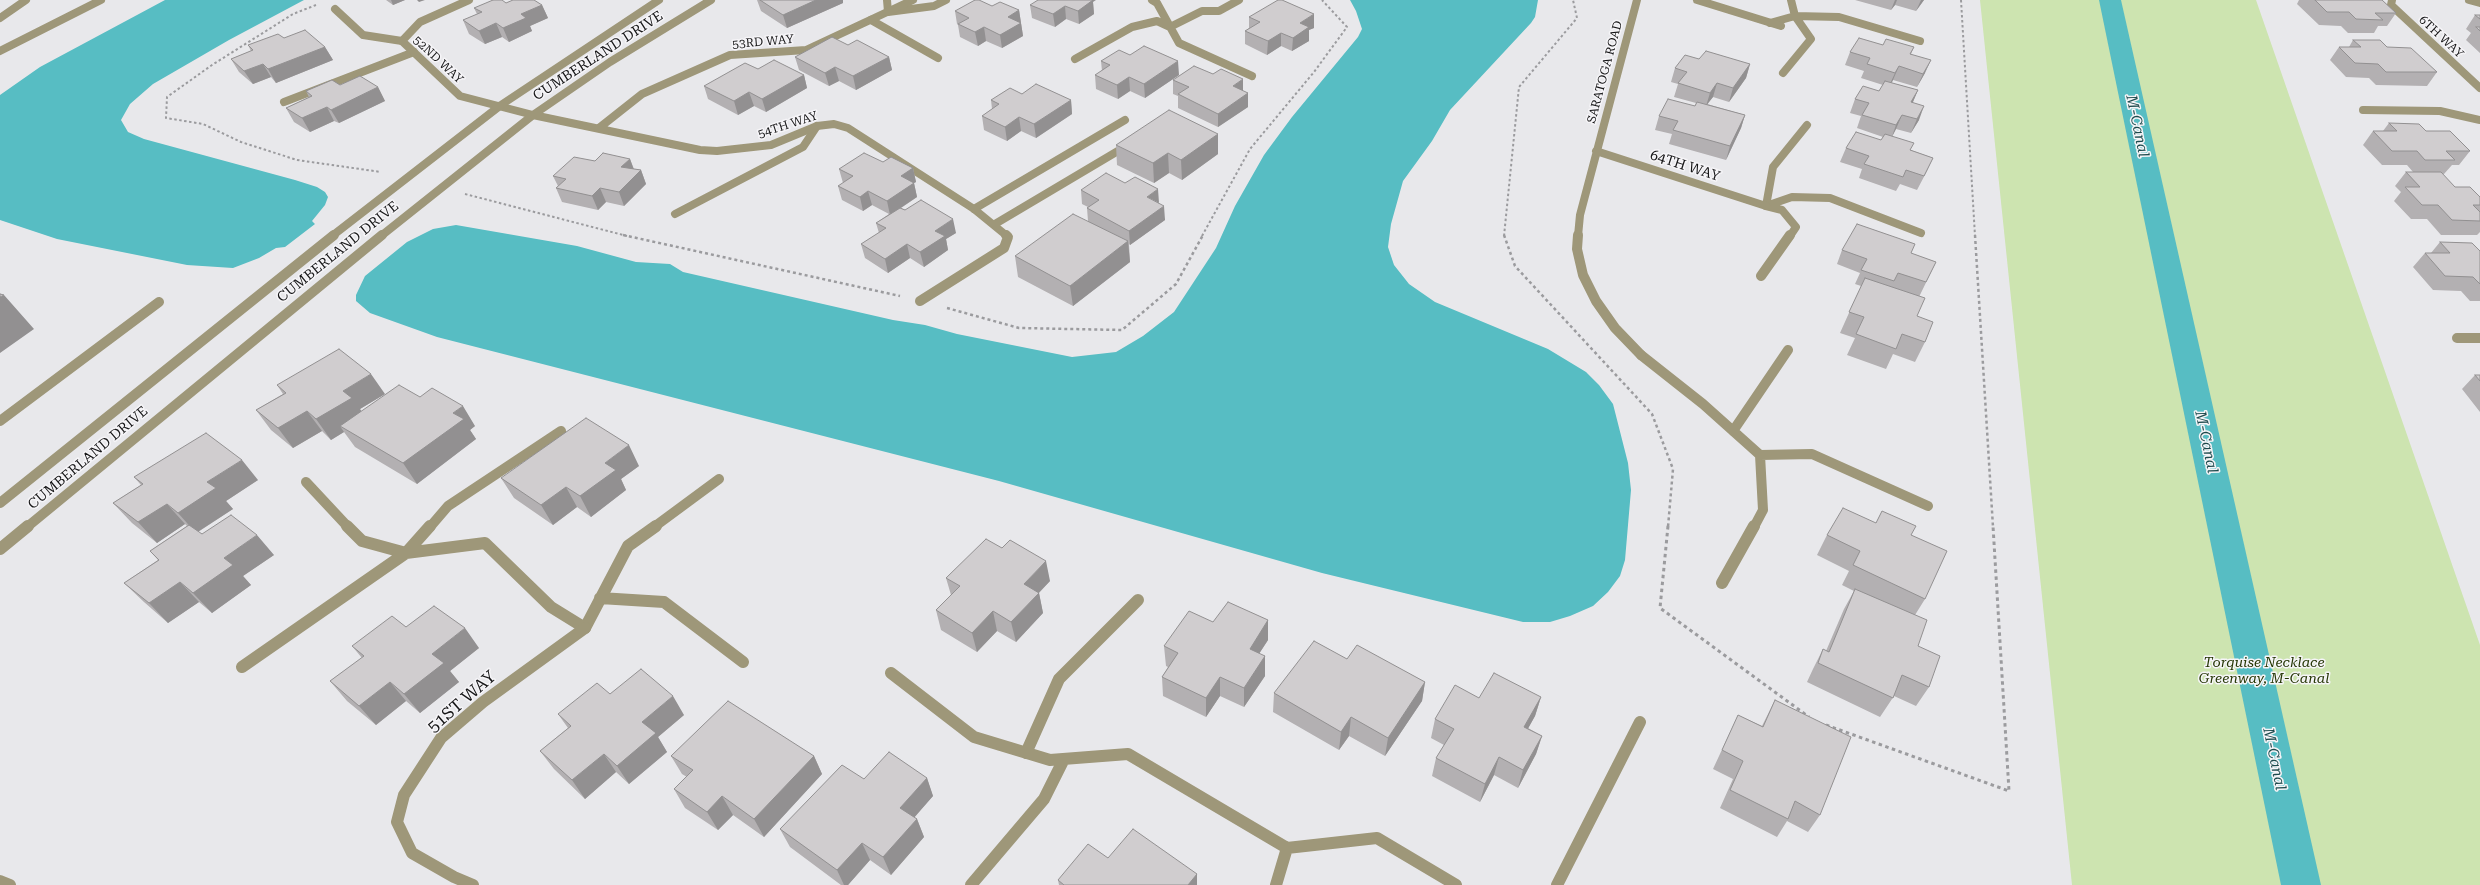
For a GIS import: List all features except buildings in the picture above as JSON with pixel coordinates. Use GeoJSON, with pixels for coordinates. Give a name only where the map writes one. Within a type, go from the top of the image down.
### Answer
{"type":"FeatureCollection","features":[{"type":"Feature","properties":{"kind":"street"},"geometry":{"type":"LineString","coordinates":[[0,18],[26,0]]}},
{"type":"Feature","properties":{"kind":"street"},"geometry":{"type":"LineString","coordinates":[[0,52],[101,0]]}},
{"type":"Feature","properties":{"kind":"street","name":"52ND WAY"},"geometry":{"type":"LineString","coordinates":[[469,0],[420,22],[402,41],[460,96],[501,105],[515,110]]}},
{"type":"Feature","properties":{"kind":"street","name":"CUMBERLAND DRIVE"},"geometry":{"type":"LineString","coordinates":[[0,503],[255,296],[501,105],[659,0]]}},
{"type":"Feature","properties":{"kind":"street","name":"CUMBERLAND DRIVE"},"geometry":{"type":"LineString","coordinates":[[0,549],[350,259],[533,115],[610,62],[711,0]]}},
{"type":"Feature","properties":{"kind":"street"},"geometry":{"type":"LineString","coordinates":[[887,0],[888,12],[934,6],[946,0]]}},
{"type":"Feature","properties":{"kind":"street","name":"53RD WAY"},"geometry":{"type":"LineString","coordinates":[[600,128],[642,94],[730,55],[806,50],[913,0]]}},
{"type":"Feature","properties":{"kind":"street"},"geometry":{"type":"LineString","coordinates":[[1152,0],[1157,3],[1179,43],[1252,76]]}},
{"type":"Feature","properties":{"kind":"street"},"geometry":{"type":"LineString","coordinates":[[1170,27],[1202,11],[1218,11],[1239,0]]}},
{"type":"Feature","properties":{"kind":"street","name":"SARATOGA ROAD"},"geometry":{"type":"LineString","coordinates":[[1637,0],[1596,150],[1578,224],[1577,249],[1583,275],[1596,301],[1615,328],[1641,355],[1760,454]]}},
{"type":"Feature","properties":{"kind":"street"},"geometry":{"type":"LineString","coordinates":[[1697,0],[1781,26]]}},
{"type":"Feature","properties":{"kind":"street"},"geometry":{"type":"LineString","coordinates":[[1783,73],[1811,39],[1795,16],[1791,0]]}},
{"type":"Feature","properties":{"kind":"street","name":"6TH WAY"},"geometry":{"type":"LineString","coordinates":[[2392,0],[2391,5],[2480,88]]}},
{"type":"Feature","properties":{"kind":"street"},"geometry":{"type":"LineString","coordinates":[[2469,0],[2480,3]]}},
{"type":"Feature","properties":{"kind":"street"},"geometry":{"type":"LineString","coordinates":[[335,9],[363,35],[402,41]]}},
{"type":"Feature","properties":{"kind":"street"},"geometry":{"type":"LineString","coordinates":[[1770,23],[1795,16],[1839,17],[1920,41]]}},
{"type":"Feature","properties":{"kind":"street"},"geometry":{"type":"LineString","coordinates":[[871,20],[938,58]]}},
{"type":"Feature","properties":{"kind":"street"},"geometry":{"type":"LineString","coordinates":[[1076,58],[1132,28],[1157,21],[1170,27]]}},
{"type":"Feature","properties":{"kind":"street"},"geometry":{"type":"LineString","coordinates":[[284,102],[414,52]]}},
{"type":"Feature","properties":{"kind":"street","name":"54TH WAY"},"geometry":{"type":"LineString","coordinates":[[515,110],[700,150],[717,151],[753,148],[771,144],[817,126],[834,124],[848,128],[996,224],[1008,237],[1004,248],[920,301]]}},
{"type":"Feature","properties":{"kind":"street"},"geometry":{"type":"LineString","coordinates":[[2363,110],[2440,111],[2480,120]]}},
{"type":"Feature","properties":{"kind":"street"},"geometry":{"type":"LineString","coordinates":[[974,210],[1125,120]]}},
{"type":"Feature","properties":{"kind":"street"},"geometry":{"type":"LineString","coordinates":[[1807,125],[1773,167],[1766,206],[1792,197],[1830,198],[1921,233]]}},
{"type":"Feature","properties":{"kind":"street"},"geometry":{"type":"LineString","coordinates":[[675,214],[803,147],[817,126]]}},
{"type":"Feature","properties":{"kind":"street"},"geometry":{"type":"LineString","coordinates":[[996,224],[1139,139]]}},
{"type":"Feature","properties":{"kind":"street","name":"64TH WAY"},"geometry":{"type":"LineString","coordinates":[[1596,150],[1782,210],[1796,227],[1761,276]]}},
{"type":"Feature","properties":{"kind":"street"},"geometry":{"type":"LineString","coordinates":[[0,421],[159,302]]}},
{"type":"Feature","properties":{"kind":"street"},"geometry":{"type":"LineString","coordinates":[[2457,338],[2480,338]]}},
{"type":"Feature","properties":{"kind":"street"},"geometry":{"type":"LineString","coordinates":[[1733,431],[1788,350]]}},
{"type":"Feature","properties":{"kind":"street"},"geometry":{"type":"LineString","coordinates":[[242,668],[406,553],[448,506],[561,431]]}},
{"type":"Feature","properties":{"kind":"street"},"geometry":{"type":"LineString","coordinates":[[1722,583],[1763,510],[1760,454],[1812,454],[1928,506]]}},
{"type":"Feature","properties":{"kind":"street"},"geometry":{"type":"LineString","coordinates":[[306,482],[362,542],[406,553],[485,543],[551,607],[585,628],[628,546],[719,479]]}},
{"type":"Feature","properties":{"kind":"street"},"geometry":{"type":"LineString","coordinates":[[600,598],[664,602],[743,662]]}},
{"type":"Feature","properties":{"kind":"street"},"geometry":{"type":"LineString","coordinates":[[1026,753],[1059,679],[1138,600]]}},
{"type":"Feature","properties":{"kind":"street","name":"51ST WAY"},"geometry":{"type":"LineString","coordinates":[[474,885],[454,877],[412,853],[397,822],[404,795],[441,738],[483,702],[585,628]]}},
{"type":"Feature","properties":{"kind":"street"},"geometry":{"type":"LineString","coordinates":[[891,673],[974,737],[1050,760],[1128,754],[1287,848],[1377,838],[1456,885]]}},
{"type":"Feature","properties":{"kind":"street"},"geometry":{"type":"LineString","coordinates":[[1557,885],[1640,722]]}},
{"type":"Feature","properties":{"kind":"street"},"geometry":{"type":"LineString","coordinates":[[971,885],[1044,799],[1064,759]]}},
{"type":"Feature","properties":{"kind":"street"},"geometry":{"type":"LineString","coordinates":[[1276,885],[1287,848]]}},
{"type":"Feature","properties":{"kind":"street"},"geometry":{"type":"LineString","coordinates":[[0,880],[10,885]]}},
{"type":"Feature","properties":{"kind":"path"},"geometry":{"type":"LineString","coordinates":[[462,193],[631,237],[920,301],[1019,328],[1122,330],[1176,284],[1250,149],[1314,72],[1347,27],[1322,0]]}},
{"type":"Feature","properties":{"kind":"path"},"geometry":{"type":"LineString","coordinates":[[1574,0],[1577,18],[1519,87],[1504,236],[1515,266],[1652,414],[1673,469],[1660,608],[1814,721]]}},
{"type":"Feature","properties":{"kind":"path"},"geometry":{"type":"LineString","coordinates":[[1822,724],[2009,791],[1961,0]]}},
{"type":"Feature","properties":{"kind":"path"},"geometry":{"type":"LineString","coordinates":[[321,3],[293,14],[212,65],[167,97],[166,118],[203,124],[240,142],[297,160],[386,173]]}},
{"type":"Feature","properties":{"kind":"green space","name":"Torquise Necklace Greenway, M-Canal"},"geometry":{"type":"Polygon","coordinates":[[[1980,0],[2256,0],[2480,645],[2480,885],[2072,885],[1980,0]]]}},
{"type":"Feature","properties":{"kind":"water"},"geometry":{"type":"Polygon","coordinates":[[[165,0],[304,0],[229,40],[153,84],[130,104],[121,120],[128,132],[144,139],[295,180],[317,187],[325,192],[328,197],[325,205],[312,221],[315,224],[285,247],[276,248],[259,258],[233,268],[187,265],[57,239],[0,220],[0,95],[40,67],[165,0]]]}},
{"type":"Feature","properties":{"kind":"water"},"geometry":{"type":"Polygon","coordinates":[[[1350,0],[1538,0],[1535,17],[1531,23],[1450,110],[1432,141],[1403,181],[1391,224],[1388,247],[1394,265],[1409,284],[1435,302],[1548,349],[1586,372],[1599,385],[1613,404],[1628,463],[1631,490],[1625,560],[1620,576],[1608,592],[1593,606],[1570,616],[1550,622],[1523,622],[1322,573],[999,481],[437,337],[370,313],[356,301],[356,295],[365,276],[407,242],[433,229],[456,225],[577,246],[636,262],[670,264],[683,272],[893,320],[925,325],[957,334],[1072,357],[1116,352],[1143,336],[1174,312],[1216,248],[1235,206],[1264,155],[1292,117],[1358,37],[1362,29],[1356,11],[1350,0]]]}},
{"type":"Feature","properties":{"kind":"waterway","name":"M-Canal"},"geometry":{"type":"LineString","coordinates":[[2110,0],[2301,885]]}}]}
